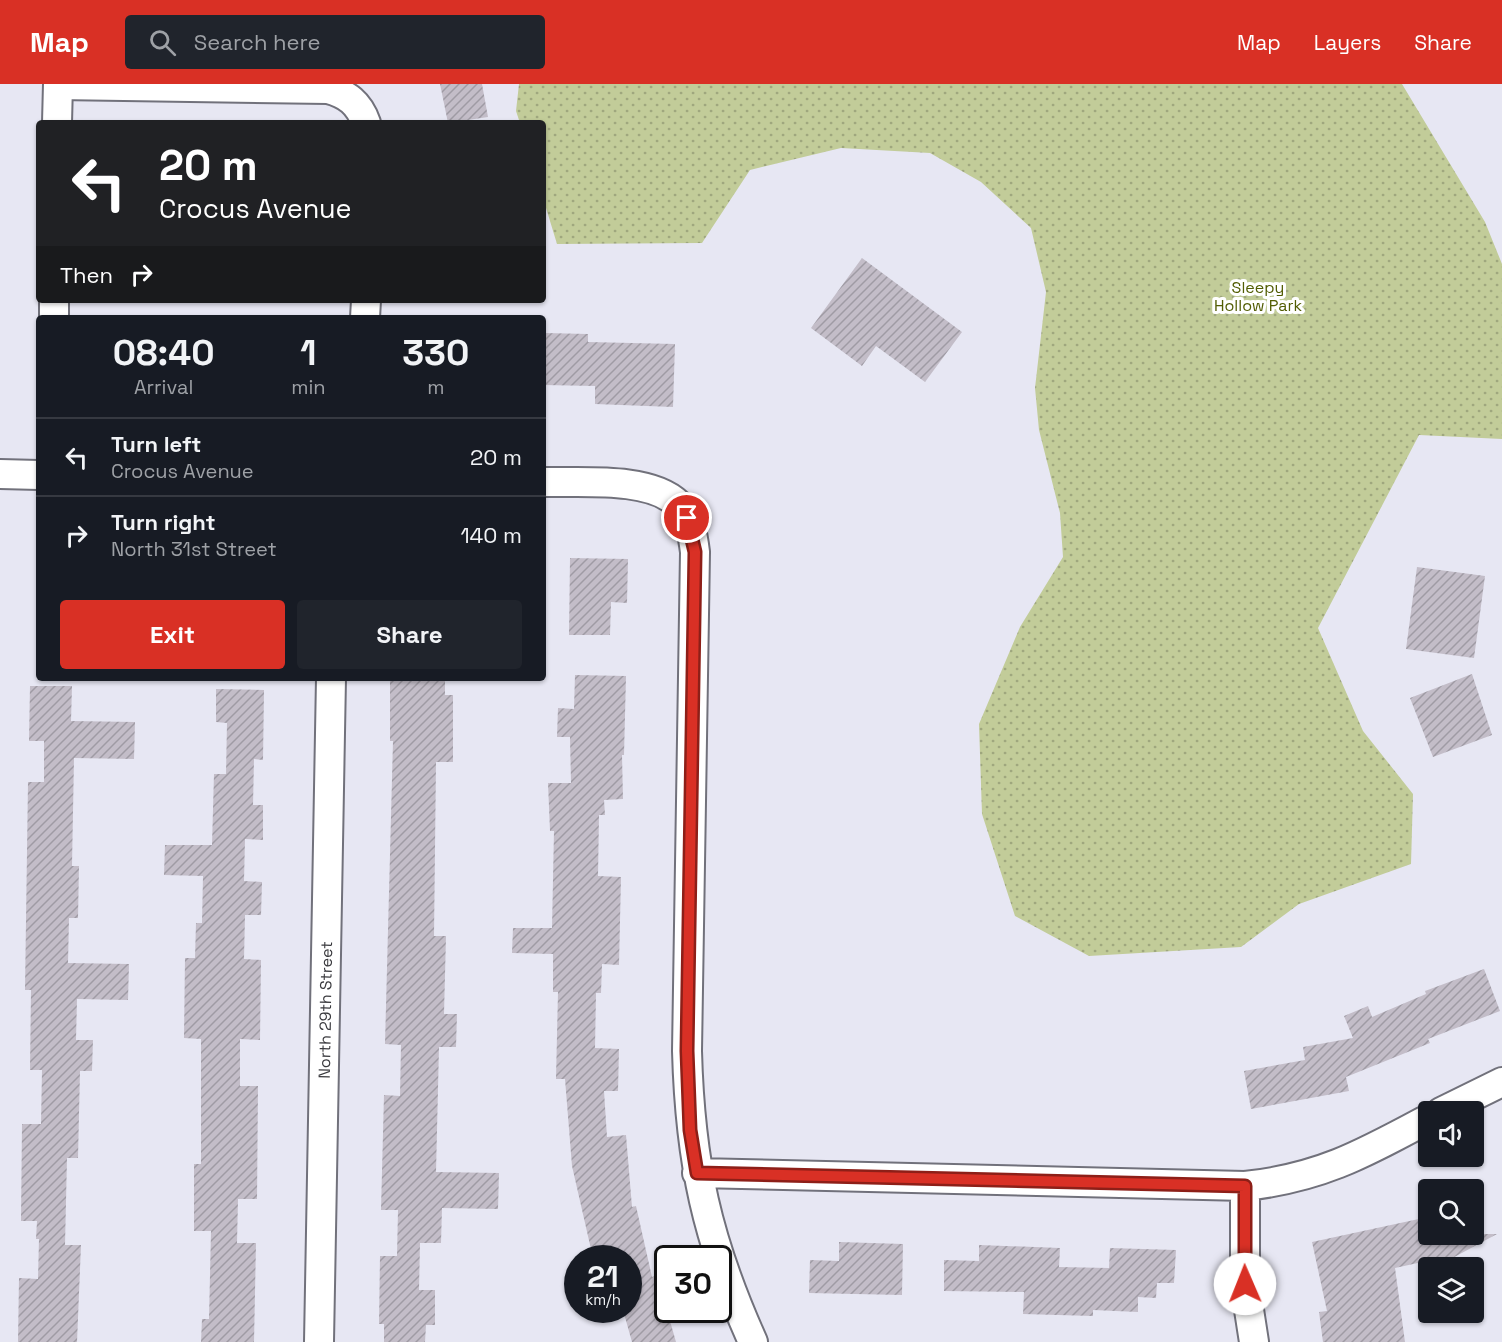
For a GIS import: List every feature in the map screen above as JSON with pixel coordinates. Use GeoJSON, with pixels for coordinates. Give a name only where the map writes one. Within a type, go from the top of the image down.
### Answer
{"type":"FeatureCollection","features":[{"type":"Feature","properties":{"kind":"street"},"geometry":{"type":"LineString","coordinates":[[57,120],[58,84],[328,89],[343,93],[360,112]]}},
{"type":"Feature","properties":{"kind":"street"},"geometry":{"type":"LineString","coordinates":[[0,474],[36,475]]}},
{"type":"Feature","properties":{"kind":"street"},"geometry":{"type":"LineString","coordinates":[[546,482],[619,483],[661,494],[678,504],[693,534],[695,552],[687,1051],[690,1130],[697,1173],[714,1244],[753,1342]]}},
{"type":"Feature","properties":{"kind":"street","name":"North 29th Street"},"geometry":{"type":"LineString","coordinates":[[319,1342],[331,681]]}},
{"type":"Feature","properties":{"kind":"street"},"geometry":{"type":"LineString","coordinates":[[1463,1101],[1502,1082]]}},
{"type":"Feature","properties":{"kind":"street"},"geometry":{"type":"LineString","coordinates":[[697,1173],[1245,1186],[1272,1183],[1326,1170],[1351,1160],[1418,1124]]}},
{"type":"Feature","properties":{"kind":"street"},"geometry":{"type":"LineString","coordinates":[[1245,1186],[1245,1284],[1254,1342]]}},
{"type":"Feature","properties":{"kind":"green space","name":"Sleepy Hollow Park"},"geometry":{"type":"Polygon","coordinates":[[[519,84],[1402,84],[1485,222],[1502,264],[1502,439],[1419,435],[1318,628],[1363,731],[1413,794],[1411,864],[1299,904],[1241,947],[1089,956],[1015,916],[982,814],[979,724],[1020,627],[1063,557],[1060,513],[1039,430],[1035,388],[1046,292],[1031,228],[981,182],[930,153],[841,148],[750,170],[702,243],[557,244],[546,208],[546,120],[519,120],[516,111],[519,84]]]}},
{"type":"Feature","properties":{"kind":"building"},"geometry":{"type":"Polygon","coordinates":[[[440,84],[482,84],[488,117],[447,120],[440,84]]]}},
{"type":"Feature","properties":{"kind":"building"},"geometry":{"type":"Polygon","coordinates":[[[862,258],[962,332],[925,382],[876,346],[862,366],[811,328],[862,258]]]}},
{"type":"Feature","properties":{"kind":"building"},"geometry":{"type":"Polygon","coordinates":[[[546,333],[588,334],[588,342],[675,344],[673,407],[595,404],[595,386],[546,385],[546,333]]]}},
{"type":"Feature","properties":{"kind":"building"},"geometry":{"type":"Polygon","coordinates":[[[570,558],[628,559],[627,603],[611,602],[610,635],[569,635],[570,558]]]}},
{"type":"Feature","properties":{"kind":"building"},"geometry":{"type":"Polygon","coordinates":[[[1417,567],[1485,576],[1474,658],[1406,649],[1417,567]]]}},
{"type":"Feature","properties":{"kind":"building"},"geometry":{"type":"Polygon","coordinates":[[[1472,674],[1492,735],[1433,757],[1410,698],[1472,674]]]}},
{"type":"Feature","properties":{"kind":"building"},"geometry":{"type":"Polygon","coordinates":[[[575,675],[626,676],[624,755],[622,755],[623,799],[604,800],[605,815],[599,815],[598,876],[621,877],[619,965],[602,964],[601,993],[596,993],[595,1048],[619,1049],[618,1091],[604,1091],[607,1137],[626,1135],[632,1207],[636,1206],[652,1277],[654,1276],[654,1323],[671,1323],[676,1342],[632,1342],[627,1323],[642,1323],[642,1245],[590,1245],[572,1166],[565,1079],[556,1079],[558,992],[553,992],[553,954],[512,953],[513,928],[552,928],[554,831],[550,831],[548,783],[571,783],[570,737],[557,737],[558,708],[574,709],[575,675]]]}},
{"type":"Feature","properties":{"kind":"building"},"geometry":{"type":"Polygon","coordinates":[[[390,681],[445,681],[445,695],[453,695],[453,762],[436,762],[434,936],[446,936],[444,1014],[457,1014],[456,1047],[439,1047],[436,1172],[499,1173],[498,1209],[442,1208],[441,1243],[420,1243],[419,1290],[435,1290],[435,1325],[426,1325],[425,1342],[384,1342],[384,1324],[379,1324],[380,1256],[397,1256],[398,1210],[381,1210],[384,1095],[400,1096],[401,1045],[385,1044],[393,741],[390,741],[390,681]]]}},
{"type":"Feature","properties":{"kind":"building"},"geometry":{"type":"Polygon","coordinates":[[[30,686],[72,686],[71,721],[135,722],[134,759],[74,758],[72,866],[79,866],[78,918],[69,918],[68,963],[129,964],[128,1000],[77,999],[76,1040],[93,1040],[92,1071],[80,1071],[78,1158],[67,1158],[65,1245],[81,1245],[77,1342],[18,1342],[19,1278],[38,1279],[39,1239],[36,1239],[37,1221],[21,1221],[22,1124],[41,1124],[42,1070],[30,1070],[31,990],[25,990],[28,782],[44,782],[44,741],[29,741],[30,686]]]}},
{"type":"Feature","properties":{"kind":"building"},"geometry":{"type":"Polygon","coordinates":[[[216,689],[264,690],[263,760],[254,759],[253,805],[263,805],[263,840],[245,839],[244,881],[262,882],[261,915],[245,915],[244,959],[261,960],[260,1040],[240,1039],[240,1086],[258,1086],[257,1199],[238,1199],[237,1243],[256,1243],[254,1342],[201,1342],[202,1319],[209,1319],[211,1231],[194,1231],[194,1164],[201,1164],[201,1039],[184,1038],[185,958],[195,958],[196,923],[202,923],[203,876],[164,875],[165,845],[212,845],[214,774],[226,774],[227,723],[216,722],[216,689]]]}},
{"type":"Feature","properties":{"kind":"building"},"geometry":{"type":"Polygon","coordinates":[[[1484,969],[1500,1011],[1428,1039],[1430,1043],[1346,1077],[1349,1091],[1251,1109],[1244,1071],[1305,1060],[1303,1047],[1353,1038],[1344,1016],[1368,1006],[1372,1017],[1426,994],[1425,991],[1484,969]]]}},
{"type":"Feature","properties":{"kind":"building"},"geometry":{"type":"Polygon","coordinates":[[[1418,1219],[1418,1245],[1477,1245],[1454,1257],[1418,1257],[1418,1263],[1395,1268],[1405,1342],[1323,1342],[1319,1312],[1327,1311],[1312,1242],[1418,1219]]]}},
{"type":"Feature","properties":{"kind":"building"},"geometry":{"type":"Polygon","coordinates":[[[1484,1234],[1497,1234],[1484,1241],[1484,1234]]]}},
{"type":"Feature","properties":{"kind":"building"},"geometry":{"type":"Polygon","coordinates":[[[839,1242],[903,1244],[902,1295],[809,1293],[810,1260],[839,1261],[839,1242]]]}},
{"type":"Feature","properties":{"kind":"building"},"geometry":{"type":"Polygon","coordinates":[[[979,1245],[1060,1248],[1059,1267],[1109,1268],[1110,1248],[1176,1250],[1174,1283],[1157,1283],[1156,1298],[1138,1297],[1138,1312],[1093,1310],[1093,1316],[1023,1314],[1024,1292],[944,1291],[944,1260],[979,1261],[979,1245]]]}},
{"type":"Feature","properties":{"kind":"route"},"geometry":{"type":"LineString","coordinates":[[687,518],[693,534],[695,552],[687,1051],[690,1130],[697,1173],[1245,1186],[1245,1284]]}}]}
